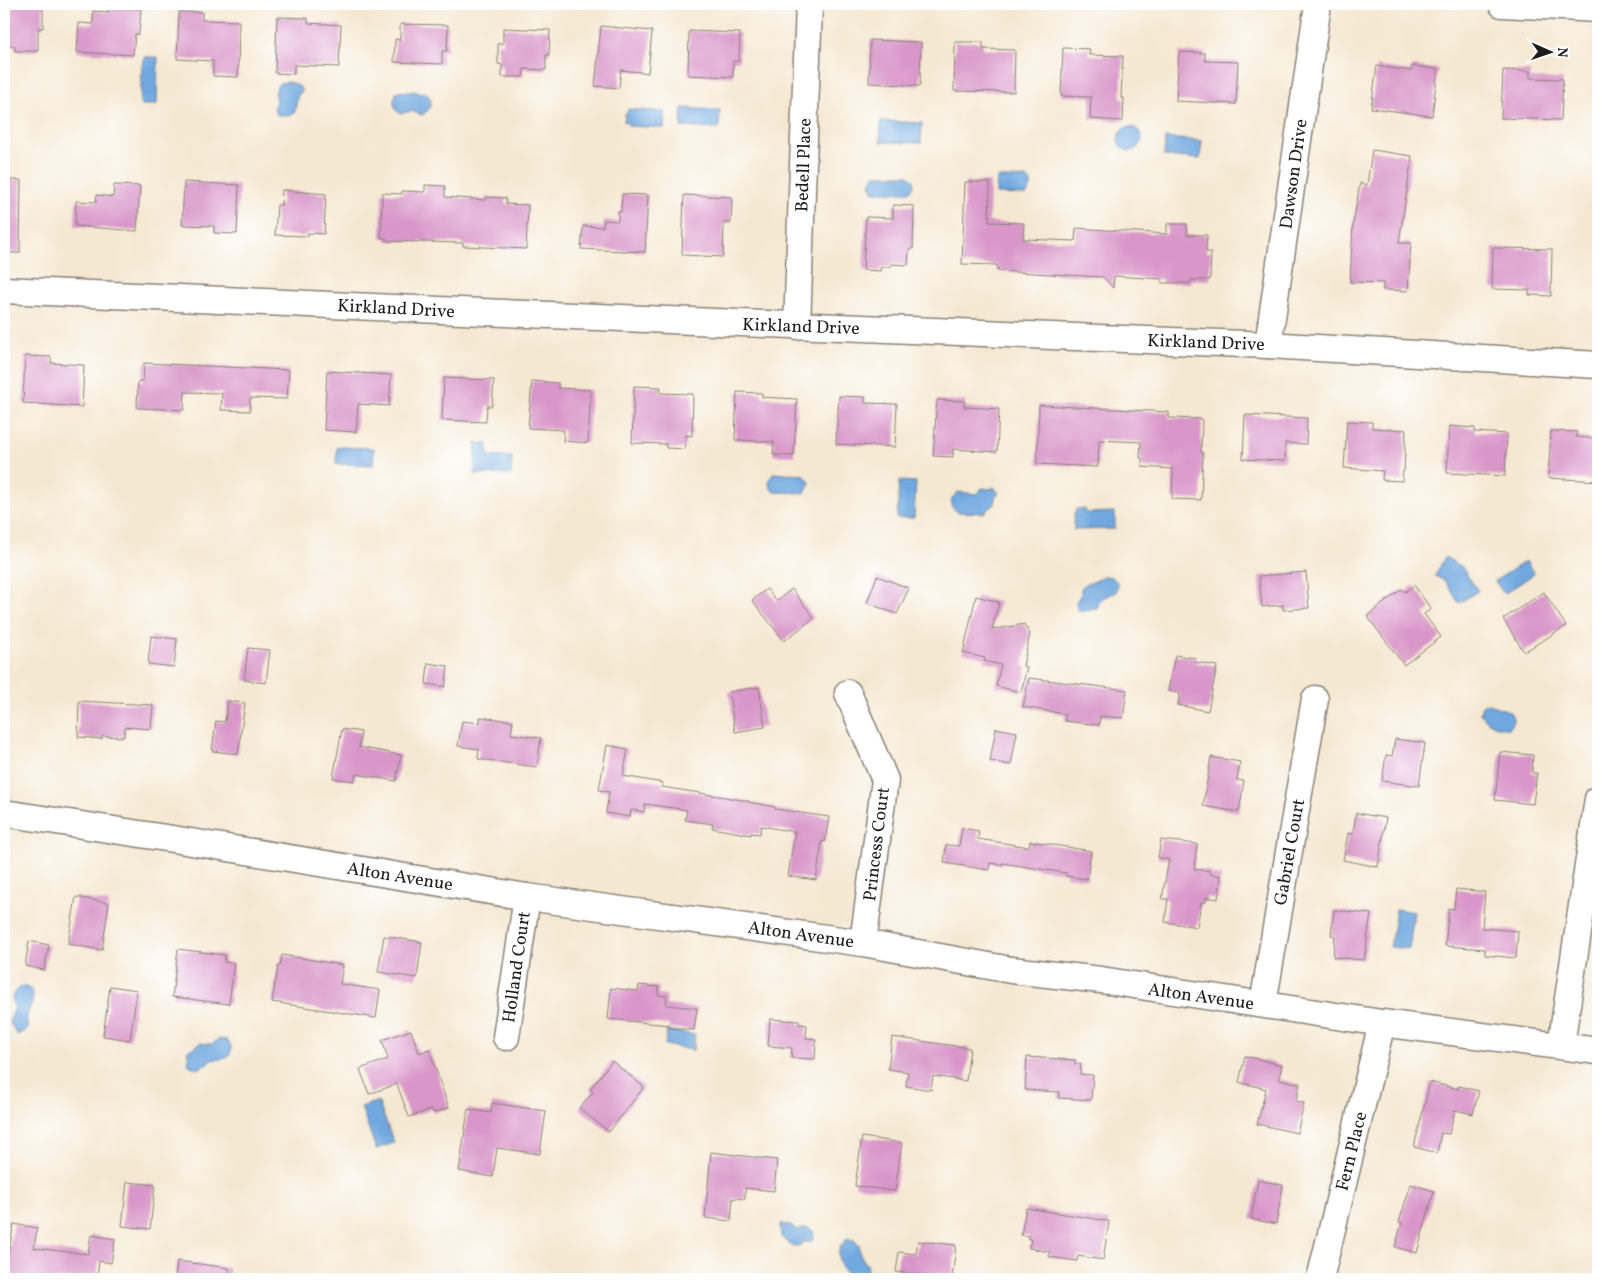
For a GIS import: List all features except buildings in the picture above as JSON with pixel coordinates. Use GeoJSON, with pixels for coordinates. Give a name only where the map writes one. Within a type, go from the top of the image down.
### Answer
{"type":"FeatureCollection","features":[{"type":"Feature","properties":{"kind":"street","name":"Bedell Place"},"geometry":{"type":"LineString","coordinates":[[796,326],[810,4]]}},
{"type":"Feature","properties":{"kind":"street","name":"Dawson Drive"},"geometry":{"type":"LineString","coordinates":[[1268,345],[1318,4]]}},
{"type":"Feature","properties":{"kind":"street"},"geometry":{"type":"LineString","coordinates":[[1502,4],[1598,8]]}},
{"type":"Feature","properties":{"kind":"street","name":"Kirkland Drive"},"geometry":{"type":"LineString","coordinates":[[4,290],[796,326],[1268,345],[1598,365]]}},
{"type":"Feature","properties":{"kind":"street","name":"Princess Court"},"geometry":{"type":"LineString","coordinates":[[848,693],[885,780],[863,943]]}},
{"type":"Feature","properties":{"kind":"street","name":"Gabriel Court"},"geometry":{"type":"LineString","coordinates":[[1263,1004],[1315,699]]}},
{"type":"Feature","properties":{"kind":"street"},"geometry":{"type":"LineString","coordinates":[[1561,1045],[1598,799]]}},
{"type":"Feature","properties":{"kind":"street","name":"Alton Avenue"},"geometry":{"type":"LineString","coordinates":[[4,813],[527,897],[863,943],[1011,970],[1101,980],[1382,1023],[1598,1051]]}},
{"type":"Feature","properties":{"kind":"street","name":"Holland Court"},"geometry":{"type":"LineString","coordinates":[[506,1037],[527,897]]}},
{"type":"Feature","properties":{"kind":"street","name":"Fern Place"},"geometry":{"type":"LineString","coordinates":[[1320,1279],[1382,1023]]}},
{"type":"Feature","properties":{"kind":"water"},"geometry":{"type":"Polygon","coordinates":[[[144,57],[158,57],[157,105],[140,105],[144,57]]]}},
{"type":"Feature","properties":{"kind":"water"},"geometry":{"type":"Polygon","coordinates":[[[280,83],[296,84],[302,90],[298,94],[295,112],[286,116],[276,114],[274,109],[277,86],[280,83]]]}},
{"type":"Feature","properties":{"kind":"water"},"geometry":{"type":"Polygon","coordinates":[[[414,91],[422,94],[426,93],[429,96],[430,108],[422,115],[411,111],[400,114],[394,105],[396,93],[414,91]]]}},
{"type":"Feature","properties":{"kind":"water"},"geometry":{"type":"Polygon","coordinates":[[[682,108],[720,110],[719,129],[681,127],[682,108]]]}},
{"type":"Feature","properties":{"kind":"water"},"geometry":{"type":"Polygon","coordinates":[[[628,109],[665,112],[664,128],[628,126],[628,122],[624,122],[628,109]]]}},
{"type":"Feature","properties":{"kind":"water"},"geometry":{"type":"Polygon","coordinates":[[[881,121],[922,123],[921,143],[880,142],[881,121]]]}},
{"type":"Feature","properties":{"kind":"water"},"geometry":{"type":"Polygon","coordinates":[[[1130,127],[1139,130],[1142,139],[1139,148],[1130,151],[1121,148],[1118,139],[1121,130],[1130,127]]]}},
{"type":"Feature","properties":{"kind":"water"},"geometry":{"type":"Polygon","coordinates":[[[1165,138],[1202,141],[1200,159],[1164,156],[1165,138]]]}},
{"type":"Feature","properties":{"kind":"water"},"geometry":{"type":"Polygon","coordinates":[[[874,175],[909,175],[914,180],[914,187],[909,192],[874,192],[870,184],[874,175]]]}},
{"type":"Feature","properties":{"kind":"water"},"geometry":{"type":"Polygon","coordinates":[[[997,178],[1027,178],[1031,186],[1026,195],[996,194],[997,178]]]}},
{"type":"Feature","properties":{"kind":"water"},"geometry":{"type":"Polygon","coordinates":[[[476,443],[488,444],[488,456],[512,457],[511,475],[475,474],[476,443]]]}},
{"type":"Feature","properties":{"kind":"water"},"geometry":{"type":"Polygon","coordinates":[[[337,447],[374,448],[373,465],[336,464],[337,447]]]}},
{"type":"Feature","properties":{"kind":"water"},"geometry":{"type":"Polygon","coordinates":[[[773,473],[805,475],[810,484],[805,493],[774,492],[769,482],[773,473]]]}},
{"type":"Feature","properties":{"kind":"water"},"geometry":{"type":"Polygon","coordinates":[[[899,481],[916,482],[914,518],[897,518],[899,481]]]}},
{"type":"Feature","properties":{"kind":"water"},"geometry":{"type":"Polygon","coordinates":[[[994,487],[999,493],[995,497],[995,504],[984,513],[957,512],[951,506],[952,498],[958,492],[977,494],[982,488],[990,489],[994,487]]]}},
{"type":"Feature","properties":{"kind":"water"},"geometry":{"type":"Polygon","coordinates":[[[1076,509],[1085,509],[1085,513],[1115,512],[1115,529],[1074,530],[1074,513],[1076,513],[1076,509]]]}},
{"type":"Feature","properties":{"kind":"water"},"geometry":{"type":"Polygon","coordinates":[[[1445,557],[1462,567],[1478,591],[1459,603],[1445,581],[1435,576],[1445,557]]]}},
{"type":"Feature","properties":{"kind":"water"},"geometry":{"type":"Polygon","coordinates":[[[1526,561],[1534,574],[1504,594],[1495,581],[1526,561]]]}},
{"type":"Feature","properties":{"kind":"water"},"geometry":{"type":"Polygon","coordinates":[[[1103,576],[1114,578],[1118,584],[1116,592],[1101,599],[1097,608],[1083,612],[1077,609],[1076,602],[1081,594],[1081,588],[1103,576]]]}},
{"type":"Feature","properties":{"kind":"water"},"geometry":{"type":"Polygon","coordinates":[[[1486,703],[1509,711],[1513,720],[1512,725],[1504,728],[1490,723],[1484,718],[1480,713],[1482,705],[1486,703]]]}},
{"type":"Feature","properties":{"kind":"water"},"geometry":{"type":"Polygon","coordinates":[[[1396,909],[1414,912],[1409,949],[1390,947],[1396,909]]]}},
{"type":"Feature","properties":{"kind":"water"},"geometry":{"type":"Polygon","coordinates":[[[22,986],[32,992],[33,1000],[27,1018],[28,1029],[17,1035],[9,1021],[15,1008],[12,1001],[13,995],[22,986]]]}},
{"type":"Feature","properties":{"kind":"water"},"geometry":{"type":"Polygon","coordinates":[[[667,1030],[695,1035],[693,1050],[665,1045],[667,1030]]]}},
{"type":"Feature","properties":{"kind":"water"},"geometry":{"type":"Polygon","coordinates":[[[219,1039],[227,1040],[231,1046],[228,1057],[211,1060],[200,1068],[195,1068],[188,1064],[187,1052],[189,1049],[194,1048],[200,1043],[212,1044],[219,1039]]]}},
{"type":"Feature","properties":{"kind":"water"},"geometry":{"type":"Polygon","coordinates":[[[378,1101],[394,1143],[376,1149],[361,1107],[378,1101]]]}},
{"type":"Feature","properties":{"kind":"water"},"geometry":{"type":"Polygon","coordinates":[[[783,1223],[791,1225],[797,1230],[811,1229],[814,1234],[812,1241],[804,1242],[798,1246],[789,1244],[781,1237],[780,1225],[783,1223]]]}},
{"type":"Feature","properties":{"kind":"water"},"geometry":{"type":"Polygon","coordinates":[[[848,1239],[854,1240],[859,1245],[860,1255],[868,1266],[866,1272],[860,1278],[847,1274],[840,1264],[840,1247],[848,1239]]]}}]}
